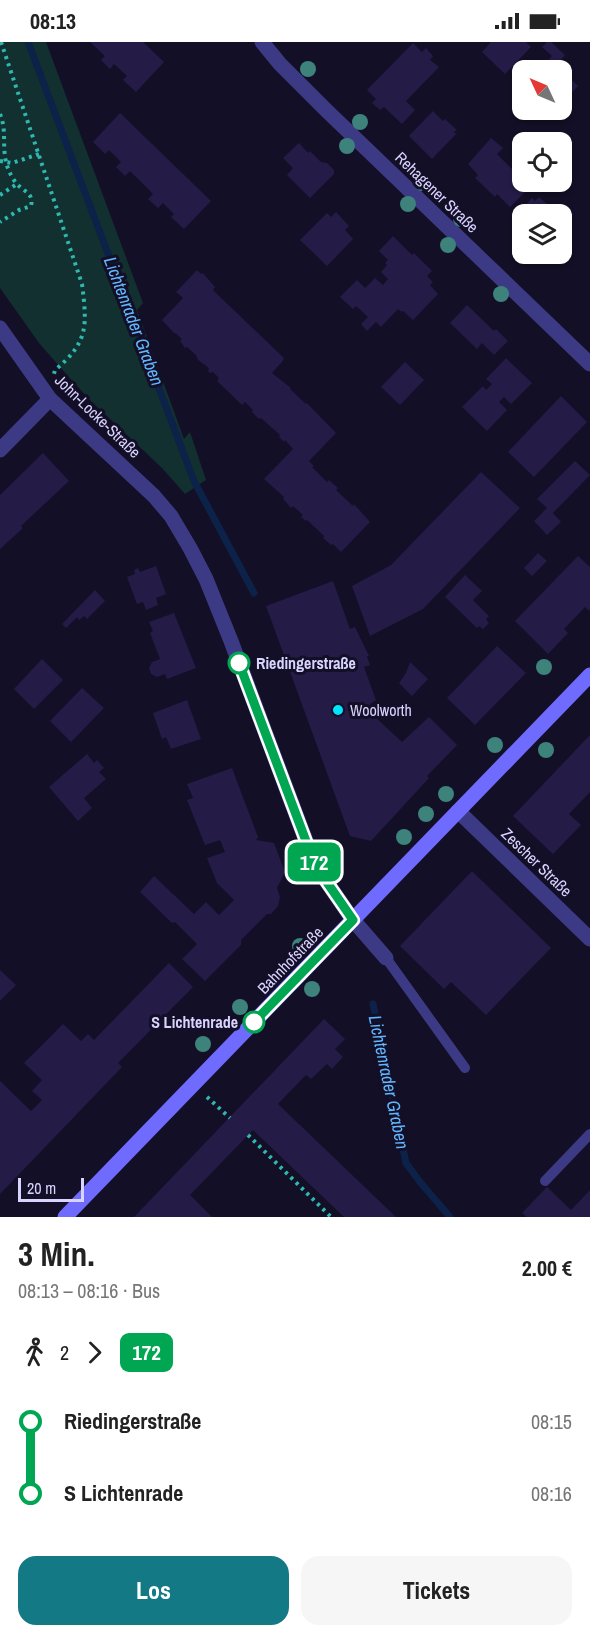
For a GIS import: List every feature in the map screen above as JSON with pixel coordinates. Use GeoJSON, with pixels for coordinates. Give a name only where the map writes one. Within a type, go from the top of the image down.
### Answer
{"type":"FeatureCollection","features":[{"type":"Feature","properties":{"kind":"street","name":"Rehagener Straße"},"geometry":{"type":"LineString","coordinates":[[262,42],[303,87],[590,364]]}},
{"type":"Feature","properties":{"kind":"street","name":"John-Locke-Straße"},"geometry":{"type":"LineString","coordinates":[[0,328],[50,399],[154,496],[176,524],[206,579],[315,865],[353,920]]}},
{"type":"Feature","properties":{"kind":"street"},"geometry":{"type":"LineString","coordinates":[[0,450],[50,399]]}},
{"type":"Feature","properties":{"kind":"street","name":"Bahnhofstraße"},"geometry":{"type":"LineString","coordinates":[[65,1217],[590,675]]}},
{"type":"Feature","properties":{"kind":"street","name":"Zescher Straße"},"geometry":{"type":"LineString","coordinates":[[458,811],[590,939]]}},
{"type":"Feature","properties":{"kind":"street"},"geometry":{"type":"LineString","coordinates":[[353,920],[386,958]]}},
{"type":"Feature","properties":{"kind":"lane"},"geometry":{"type":"LineString","coordinates":[[386,958],[465,1068]]}},
{"type":"Feature","properties":{"kind":"lane"},"geometry":{"type":"LineString","coordinates":[[545,1181],[590,1134]]}},
{"type":"Feature","properties":{"kind":"path"},"geometry":{"type":"LineString","coordinates":[[1,42],[82,284],[86,316],[81,341],[71,357],[55,370],[50,399]]}},
{"type":"Feature","properties":{"kind":"path"},"geometry":{"type":"LineString","coordinates":[[0,114],[4,123],[2,161],[17,184],[28,192],[32,201],[31,206],[19,210],[0,222]]}},
{"type":"Feature","properties":{"kind":"path"},"geometry":{"type":"LineString","coordinates":[[2,161],[12,163],[39,154]]}},
{"type":"Feature","properties":{"kind":"path"},"geometry":{"type":"LineString","coordinates":[[0,195],[17,184]]}},
{"type":"Feature","properties":{"kind":"path"},"geometry":{"type":"LineString","coordinates":[[194,1084],[230,1118]]}},
{"type":"Feature","properties":{"kind":"path"},"geometry":{"type":"LineString","coordinates":[[248,1135],[331,1217]]}},
{"type":"Feature","properties":{"kind":"green space"},"geometry":{"type":"Polygon","coordinates":[[[0,42],[46,42],[143,303],[137,310],[184,439],[190,432],[206,480],[185,494],[162,468],[67,375],[39,343],[0,288],[0,42]]]}},
{"type":"Feature","properties":{"kind":"building"},"geometry":{"type":"Polygon","coordinates":[[[90,42],[143,42],[164,62],[136,92],[123,80],[127,76],[114,64],[110,69],[101,60],[105,56],[90,42]]]}},
{"type":"Feature","properties":{"kind":"building"},"geometry":{"type":"Polygon","coordinates":[[[491,42],[526,42],[531,47],[518,60],[512,60],[512,67],[505,74],[482,52],[491,42]]]}},
{"type":"Feature","properties":{"kind":"building"},"geometry":{"type":"Polygon","coordinates":[[[547,42],[551,42],[565,55],[560,60],[548,60],[552,56],[542,47],[547,42]]]}},
{"type":"Feature","properties":{"kind":"building"},"geometry":{"type":"Polygon","coordinates":[[[413,43],[422,52],[426,48],[433,56],[430,60],[439,67],[406,101],[415,110],[402,124],[384,107],[380,110],[372,103],[376,99],[367,90],[413,43]]]}},
{"type":"Feature","properties":{"kind":"building"},"geometry":{"type":"Polygon","coordinates":[[[572,80],[578,86],[572,92],[572,80]]]}},
{"type":"Feature","properties":{"kind":"building"},"geometry":{"type":"Polygon","coordinates":[[[433,111],[457,130],[454,132],[456,134],[432,159],[409,136],[433,111]]]}},
{"type":"Feature","properties":{"kind":"building"},"geometry":{"type":"Polygon","coordinates":[[[120,113],[211,201],[184,229],[171,217],[174,214],[163,203],[158,208],[148,199],[153,194],[130,171],[125,176],[116,167],[121,162],[109,150],[105,154],[93,142],[120,113]]]}},
{"type":"Feature","properties":{"kind":"building"},"geometry":{"type":"Polygon","coordinates":[[[491,138],[503,148],[497,154],[512,169],[512,192],[525,192],[510,207],[497,194],[495,197],[475,178],[478,175],[468,164],[491,138]]]}},
{"type":"Feature","properties":{"kind":"building"},"geometry":{"type":"Polygon","coordinates":[[[299,143],[308,153],[310,151],[334,170],[334,174],[310,198],[287,175],[293,168],[283,158],[299,143]]]}},
{"type":"Feature","properties":{"kind":"building"},"geometry":{"type":"Polygon","coordinates":[[[539,197],[547,204],[526,204],[532,198],[535,201],[539,197]]]}},
{"type":"Feature","properties":{"kind":"building"},"geometry":{"type":"Polygon","coordinates":[[[336,212],[349,226],[345,230],[353,239],[327,266],[300,240],[327,213],[331,217],[336,212]]]}},
{"type":"Feature","properties":{"kind":"building"},"geometry":{"type":"Polygon","coordinates":[[[393,236],[432,271],[427,276],[433,282],[430,285],[438,294],[413,320],[398,309],[381,327],[376,322],[367,331],[361,324],[368,317],[356,306],[353,309],[340,297],[357,280],[365,288],[375,278],[383,285],[388,279],[381,272],[388,260],[379,251],[393,236]]]}},
{"type":"Feature","properties":{"kind":"building"},"geometry":{"type":"Polygon","coordinates":[[[197,270],[203,273],[215,287],[213,290],[284,358],[272,373],[307,403],[336,433],[309,461],[327,482],[329,480],[338,488],[336,490],[353,506],[354,504],[370,522],[341,552],[301,517],[303,515],[293,506],[291,508],[283,499],[284,497],[264,479],[293,449],[261,418],[259,419],[245,402],[242,405],[217,381],[219,378],[213,372],[210,373],[209,368],[198,360],[196,355],[187,347],[185,348],[180,341],[182,339],[162,320],[183,298],[176,292],[197,270]]]}},
{"type":"Feature","properties":{"kind":"building"},"geometry":{"type":"Polygon","coordinates":[[[467,305],[508,341],[494,355],[482,343],[477,349],[450,323],[467,305]]]}},
{"type":"Feature","properties":{"kind":"building"},"geometry":{"type":"Polygon","coordinates":[[[506,358],[532,383],[511,404],[504,397],[499,402],[507,410],[487,431],[462,407],[483,386],[486,390],[492,384],[486,379],[506,358]]]}},
{"type":"Feature","properties":{"kind":"building"},"geometry":{"type":"Polygon","coordinates":[[[405,362],[424,380],[400,405],[381,387],[405,362]]]}},
{"type":"Feature","properties":{"kind":"building"},"geometry":{"type":"Polygon","coordinates":[[[561,396],[587,422],[534,477],[508,452],[561,396]]]}},
{"type":"Feature","properties":{"kind":"building"},"geometry":{"type":"Polygon","coordinates":[[[43,453],[69,481],[0,549],[0,495],[43,453]]]}},
{"type":"Feature","properties":{"kind":"building"},"geometry":{"type":"Polygon","coordinates":[[[575,461],[590,475],[553,513],[561,522],[547,535],[534,521],[547,508],[537,499],[575,461]]]}},
{"type":"Feature","properties":{"kind":"building"},"geometry":{"type":"Polygon","coordinates":[[[481,472],[520,508],[423,609],[370,636],[352,586],[391,565],[481,472]]]}},
{"type":"Feature","properties":{"kind":"building"},"geometry":{"type":"Polygon","coordinates":[[[538,553],[547,561],[532,576],[524,568],[538,553]]]}},
{"type":"Feature","properties":{"kind":"building"},"geometry":{"type":"Polygon","coordinates":[[[578,556],[590,567],[590,609],[589,611],[585,607],[564,629],[568,633],[548,654],[515,621],[578,556]]]}},
{"type":"Feature","properties":{"kind":"building"},"geometry":{"type":"Polygon","coordinates":[[[156,566],[166,594],[156,598],[158,605],[146,610],[143,602],[137,604],[127,577],[135,574],[134,570],[138,568],[140,572],[156,566]]]}},
{"type":"Feature","properties":{"kind":"building"},"geometry":{"type":"Polygon","coordinates":[[[465,575],[482,591],[473,600],[489,616],[486,619],[489,623],[483,629],[479,626],[477,628],[445,597],[465,575]]]}},
{"type":"Feature","properties":{"kind":"building","name":"Woolworth"},"geometry":{"type":"Polygon","coordinates":[[[333,581],[350,629],[355,627],[369,656],[367,656],[370,665],[364,667],[376,700],[370,704],[374,716],[402,742],[429,717],[457,745],[371,841],[350,836],[266,606],[333,581]]]}},
{"type":"Feature","properties":{"kind":"building"},"geometry":{"type":"Polygon","coordinates":[[[95,590],[105,601],[87,619],[84,616],[79,620],[77,617],[66,628],[62,624],[95,590]]]}},
{"type":"Feature","properties":{"kind":"building"},"geometry":{"type":"Polygon","coordinates":[[[174,613],[196,668],[167,679],[165,674],[157,677],[151,674],[149,668],[152,662],[160,659],[150,633],[153,631],[149,622],[174,613]]]}},
{"type":"Feature","properties":{"kind":"building"},"geometry":{"type":"Polygon","coordinates":[[[497,646],[526,673],[475,725],[447,698],[497,646]]]}},
{"type":"Feature","properties":{"kind":"building"},"geometry":{"type":"Polygon","coordinates":[[[42,659],[63,680],[34,709],[14,689],[42,659]]]}},
{"type":"Feature","properties":{"kind":"building"},"geometry":{"type":"Polygon","coordinates":[[[410,662],[428,679],[412,696],[399,683],[410,662]]]}},
{"type":"Feature","properties":{"kind":"building"},"geometry":{"type":"Polygon","coordinates":[[[82,688],[104,708],[71,742],[50,721],[82,688]]]}},
{"type":"Feature","properties":{"kind":"building"},"geometry":{"type":"Polygon","coordinates":[[[187,700],[201,739],[171,749],[166,737],[162,739],[153,713],[187,700]]]}},
{"type":"Feature","properties":{"kind":"building"},"geometry":{"type":"Polygon","coordinates":[[[590,735],[590,792],[569,814],[581,825],[553,854],[513,816],[590,735]]]}},
{"type":"Feature","properties":{"kind":"building"},"geometry":{"type":"Polygon","coordinates":[[[87,754],[94,763],[97,760],[104,768],[99,772],[106,779],[84,798],[92,808],[78,821],[49,787],[87,754]]]}},
{"type":"Feature","properties":{"kind":"building"},"geometry":{"type":"Polygon","coordinates":[[[232,768],[258,837],[256,840],[274,843],[285,872],[277,888],[280,897],[278,906],[241,940],[241,945],[205,981],[182,959],[197,944],[140,892],[154,876],[194,914],[206,902],[219,915],[234,900],[217,883],[207,858],[225,852],[220,840],[205,845],[187,800],[193,798],[187,784],[232,768]]]}},
{"type":"Feature","properties":{"kind":"building"},"geometry":{"type":"Polygon","coordinates":[[[472,871],[551,948],[486,1015],[451,982],[444,989],[400,946],[472,871]]]}},
{"type":"Feature","properties":{"kind":"building"},"geometry":{"type":"Polygon","coordinates":[[[169,963],[193,987],[118,1063],[122,1067],[0,1194],[0,1081],[31,1111],[42,1100],[32,1091],[42,1080],[24,1063],[63,1024],[81,1041],[88,1034],[94,1040],[169,963]]]}},
{"type":"Feature","properties":{"kind":"building"},"geometry":{"type":"Polygon","coordinates":[[[0,970],[16,985],[0,1001],[0,970]]]}},
{"type":"Feature","properties":{"kind":"building"},"geometry":{"type":"Polygon","coordinates":[[[324,1019],[345,1039],[335,1049],[343,1057],[332,1069],[327,1064],[311,1079],[306,1075],[278,1104],[396,1217],[344,1217],[253,1130],[190,1195],[212,1217],[134,1217],[324,1019]]]}},
{"type":"Feature","properties":{"kind":"building"},"geometry":{"type":"Polygon","coordinates":[[[547,1187],[571,1210],[590,1190],[590,1217],[527,1217],[522,1213],[547,1187]]]}},
{"type":"Feature","properties":{"kind":"waterway","name":"Lichtenrader Graben"},"geometry":{"type":"LineString","coordinates":[[28,42],[194,481],[254,593]]}},
{"type":"Feature","properties":{"kind":"waterway","name":"Lichtenrader Graben"},"geometry":{"type":"LineString","coordinates":[[373,1004],[406,1163],[450,1217]]}},
{"type":"Feature","properties":{"kind":"bus line","name":"172"},"geometry":{"type":"LineString","coordinates":[[239,663],[315,865],[353,920],[254,1022]]}},
{"type":"Feature","properties":{"kind":"place","name":"Riedingerstraße"},"geometry":{"type":"Point","coordinates":[239,663]}},
{"type":"Feature","properties":{"kind":"place","name":"Woolworth"},"geometry":{"type":"Point","coordinates":[338,710]}},
{"type":"Feature","properties":{"kind":"place","name":"S Lichtenrade"},"geometry":{"type":"Point","coordinates":[254,1022]}}]}
